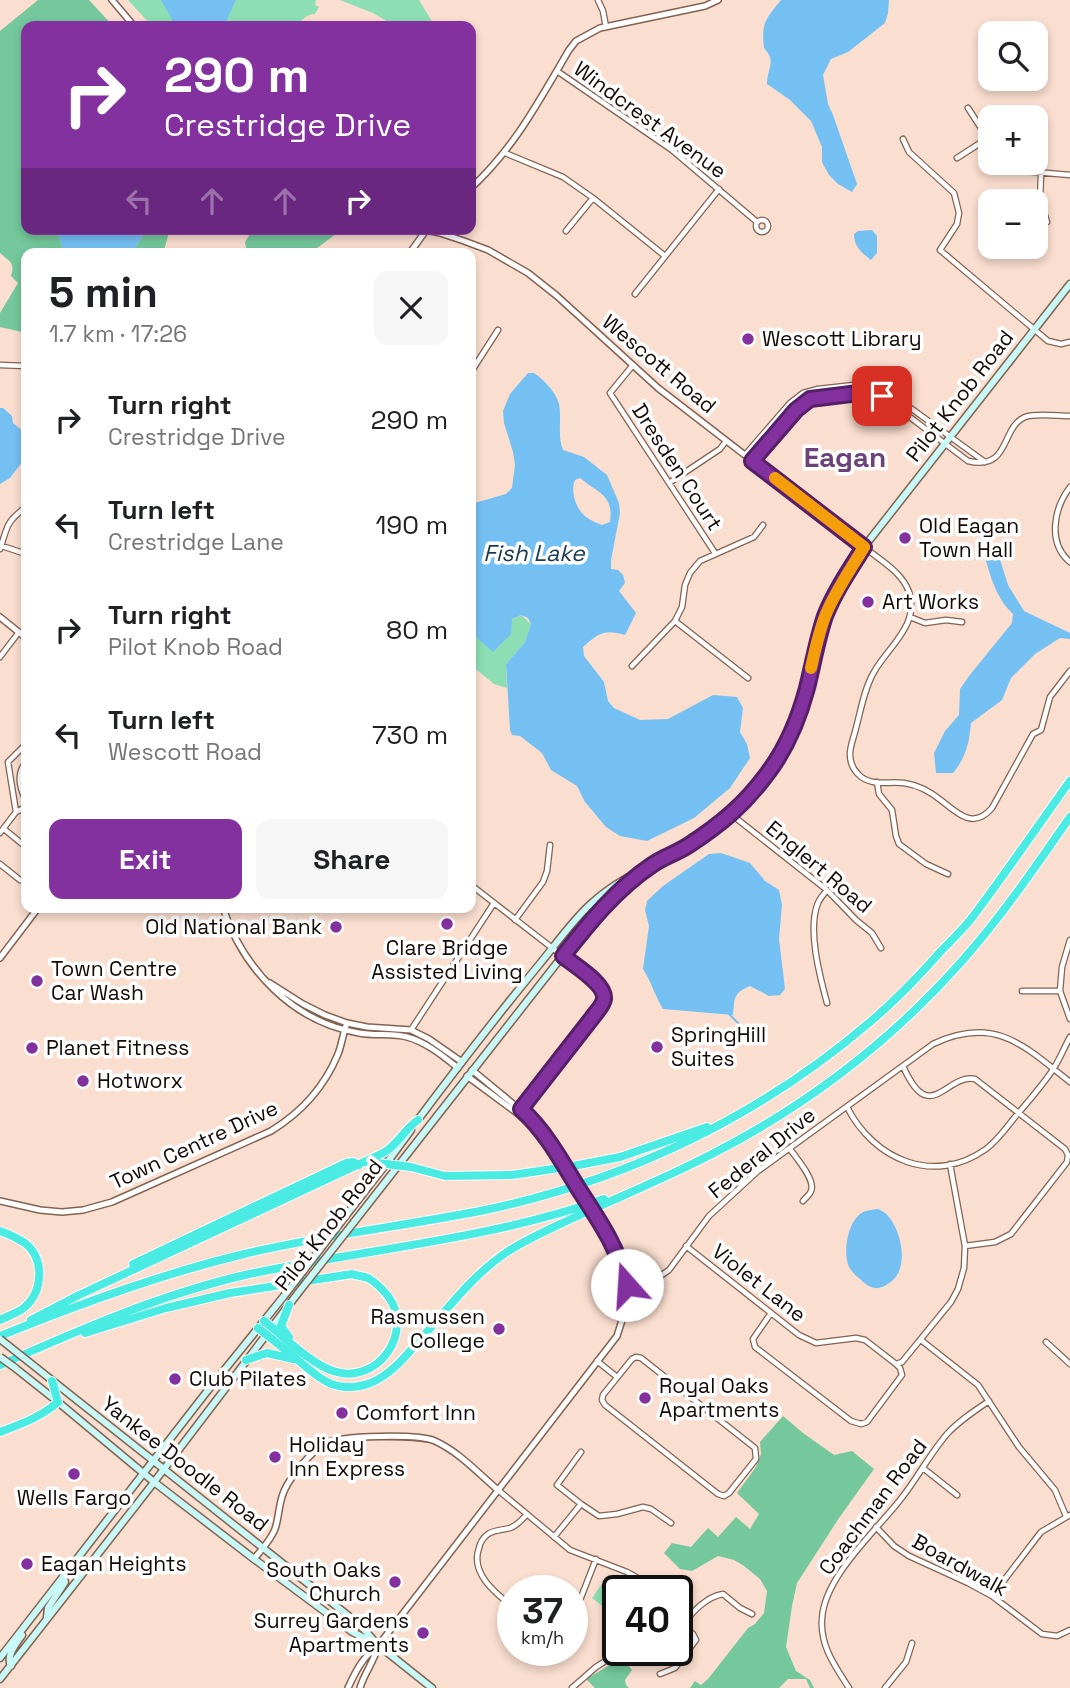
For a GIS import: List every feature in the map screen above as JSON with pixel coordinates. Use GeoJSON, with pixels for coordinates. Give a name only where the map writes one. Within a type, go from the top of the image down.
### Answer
{"type":"FeatureCollection","features":[{"type":"Feature","properties":{"kind":"highway"},"geometry":{"type":"LineString","coordinates":[[2,1336],[128,1288],[244,1254],[484,1210],[554,1193],[649,1159],[733,1118],[779,1091],[826,1058],[914,982],[969,921],[1070,781]]}},
{"type":"Feature","properties":{"kind":"highway"},"geometry":{"type":"LineString","coordinates":[[265,1328],[315,1376],[338,1386],[372,1383],[392,1370],[478,1276],[505,1253],[539,1233],[710,1155],[751,1133],[808,1097],[863,1055],[925,1000],[962,961],[1005,909],[1070,817]]}},
{"type":"Feature","properties":{"kind":"highway"},"geometry":{"type":"LineString","coordinates":[[360,1164],[411,1167],[445,1175],[542,1172],[620,1157],[733,1118]]}},
{"type":"Feature","properties":{"kind":"highway"},"geometry":{"type":"LineString","coordinates":[[2,1336],[77,1296],[393,1147],[409,1126],[418,1120]]}},
{"type":"Feature","properties":{"kind":"highway"},"geometry":{"type":"LineString","coordinates":[[0,1366],[112,1317],[164,1298],[244,1275],[519,1224],[650,1183]]}},
{"type":"Feature","properties":{"kind":"highway"},"geometry":{"type":"LineString","coordinates":[[0,1231],[27,1245],[37,1260],[40,1277],[36,1292],[27,1305],[0,1320]]}},
{"type":"Feature","properties":{"kind":"highway"},"geometry":{"type":"LineString","coordinates":[[46,1345],[166,1308],[230,1293],[352,1274],[368,1278],[381,1287],[392,1302],[397,1320],[395,1339],[387,1355],[363,1372],[349,1374],[336,1373],[322,1367],[298,1348],[265,1328]]}},
{"type":"Feature","properties":{"kind":"highway"},"geometry":{"type":"LineString","coordinates":[[289,1305],[281,1326],[298,1348]]}},
{"type":"Feature","properties":{"kind":"highway"},"geometry":{"type":"LineString","coordinates":[[246,1360],[267,1353],[300,1362]]}},
{"type":"Feature","properties":{"kind":"highway"},"geometry":{"type":"LineString","coordinates":[[0,1432],[30,1421],[58,1402],[52,1381]]}},
{"type":"Feature","properties":{"kind":"main road","name":"Pilot Knob Road"},"geometry":{"type":"LineString","coordinates":[[0,1679],[246,1360],[284,1296],[553,948],[591,904],[618,882],[687,846],[732,815],[769,772],[787,742],[799,714],[826,614],[842,582],[864,547],[1070,284]]}},
{"type":"Feature","properties":{"kind":"main road","name":"Pilot Knob Road"},"geometry":{"type":"LineString","coordinates":[[0,1658],[205,1394],[289,1305],[563,956],[619,891],[652,864]]}},
{"type":"Feature","properties":{"kind":"main road"},"geometry":{"type":"LineString","coordinates":[[460,1065],[470,1073]]}},
{"type":"Feature","properties":{"kind":"main road","name":"Yankee Doodle Road"},"geometry":{"type":"LineString","coordinates":[[2,1336],[52,1381],[360,1625],[378,1645],[432,1688]]}},
{"type":"Feature","properties":{"kind":"main road","name":"Yankee Doodle Road"},"geometry":{"type":"LineString","coordinates":[[0,1357],[254,1559],[351,1631],[378,1645]]}},
{"type":"Feature","properties":{"kind":"main road","name":"Pilot Knob Road"},"geometry":{"type":"LineString","coordinates":[[47,1619],[48,1608],[65,1582],[63,1576]]}},
{"type":"Feature","properties":{"kind":"main road","name":"Pilot Knob Road"},"geometry":{"type":"LineString","coordinates":[[11,1666],[10,1655],[46,1599]]}},
{"type":"Feature","properties":{"kind":"street"},"geometry":{"type":"LineString","coordinates":[[113,0],[130,21]]}},
{"type":"Feature","properties":{"kind":"street"},"geometry":{"type":"LineString","coordinates":[[598,0],[607,27]]}},
{"type":"Feature","properties":{"kind":"street"},"geometry":{"type":"LineString","coordinates":[[476,183],[505,153],[576,41],[600,28],[705,6],[718,0]]}},
{"type":"Feature","properties":{"kind":"street","name":"Windcrest Avenue"},"geometry":{"type":"LineString","coordinates":[[556,71],[672,150],[757,222]]}},
{"type":"Feature","properties":{"kind":"street"},"geometry":{"type":"LineString","coordinates":[[968,108],[978,123]]}},
{"type":"Feature","properties":{"kind":"street"},"geometry":{"type":"LineString","coordinates":[[903,139],[909,152],[954,193],[959,213],[957,224],[940,250],[1048,341],[1061,344],[1070,342]]}},
{"type":"Feature","properties":{"kind":"street"},"geometry":{"type":"LineString","coordinates":[[957,158],[978,146]]}},
{"type":"Feature","properties":{"kind":"street"},"geometry":{"type":"LineString","coordinates":[[505,153],[563,177],[665,256]]}},
{"type":"Feature","properties":{"kind":"street"},"geometry":{"type":"LineString","coordinates":[[1048,174],[1070,175]]}},
{"type":"Feature","properties":{"kind":"street"},"geometry":{"type":"LineString","coordinates":[[635,293],[719,189]]}},
{"type":"Feature","properties":{"kind":"street"},"geometry":{"type":"LineString","coordinates":[[566,231],[593,198]]}},
{"type":"Feature","properties":{"kind":"street","name":"Wescott Road"},"geometry":{"type":"LineString","coordinates":[[446,235],[488,250],[528,274],[557,296],[658,388],[864,547]]}},
{"type":"Feature","properties":{"kind":"street"},"geometry":{"type":"LineString","coordinates":[[476,364],[498,330]]}},
{"type":"Feature","properties":{"kind":"street"},"geometry":{"type":"LineString","coordinates":[[0,365],[21,366]]}},
{"type":"Feature","properties":{"kind":"street","name":"Dresden Court"},"geometry":{"type":"LineString","coordinates":[[633,365],[610,393],[715,553]]}},
{"type":"Feature","properties":{"kind":"street"},"geometry":{"type":"LineString","coordinates":[[745,455],[803,393],[818,388],[870,385],[883,388],[985,463]]}},
{"type":"Feature","properties":{"kind":"street"},"geometry":{"type":"LineString","coordinates":[[752,461],[796,410],[810,399],[859,393],[882,396],[968,461],[985,463],[998,455],[1017,423],[1023,418],[1070,416]]}},
{"type":"Feature","properties":{"kind":"street"},"geometry":{"type":"LineString","coordinates":[[669,483],[720,449],[726,440]]}},
{"type":"Feature","properties":{"kind":"street"},"geometry":{"type":"LineString","coordinates":[[1070,487],[1058,507],[1055,525],[1058,545],[1070,562]]}},
{"type":"Feature","properties":{"kind":"street"},"geometry":{"type":"LineString","coordinates":[[21,511],[5,528],[1,547],[21,553]]}},
{"type":"Feature","properties":{"kind":"street"},"geometry":{"type":"LineString","coordinates":[[632,666],[675,621],[682,607],[685,585],[690,573],[700,561],[754,537],[763,525]]}},
{"type":"Feature","properties":{"kind":"street"},"geometry":{"type":"LineString","coordinates":[[864,547],[901,576],[910,597],[909,617],[904,631],[872,676],[851,748],[850,757],[854,769],[865,779],[918,787],[967,818],[987,814],[1032,734],[1041,730],[1050,698],[1070,671]]}},
{"type":"Feature","properties":{"kind":"street"},"geometry":{"type":"LineString","coordinates":[[909,617],[925,623],[946,620],[962,622]]}},
{"type":"Feature","properties":{"kind":"street"},"geometry":{"type":"LineString","coordinates":[[0,618],[19,632],[0,657]]}},
{"type":"Feature","properties":{"kind":"street"},"geometry":{"type":"LineString","coordinates":[[675,621],[748,678]]}},
{"type":"Feature","properties":{"kind":"street"},"geometry":{"type":"LineString","coordinates":[[16,812],[8,762],[21,749]]}},
{"type":"Feature","properties":{"kind":"street"},"geometry":{"type":"LineString","coordinates":[[21,772],[21,791]]}},
{"type":"Feature","properties":{"kind":"street"},"geometry":{"type":"LineString","coordinates":[[877,782],[879,794],[892,810],[899,844],[926,864],[948,874]]}},
{"type":"Feature","properties":{"kind":"street"},"geometry":{"type":"LineString","coordinates":[[21,810],[2,831],[21,844]]}},
{"type":"Feature","properties":{"kind":"street","name":"Englert Road"},"geometry":{"type":"LineString","coordinates":[[732,815],[827,890],[872,933],[881,948]]}},
{"type":"Feature","properties":{"kind":"street"},"geometry":{"type":"LineString","coordinates":[[515,920],[543,882],[550,845]]}},
{"type":"Feature","properties":{"kind":"street"},"geometry":{"type":"LineString","coordinates":[[0,864],[20,880]]}},
{"type":"Feature","properties":{"kind":"street"},"geometry":{"type":"LineString","coordinates":[[476,889],[596,982],[604,992],[602,1004],[520,1110]]}},
{"type":"Feature","properties":{"kind":"street"},"geometry":{"type":"LineString","coordinates":[[827,890],[817,905],[814,936],[818,968],[827,1003]]}},
{"type":"Feature","properties":{"kind":"street"},"geometry":{"type":"LineString","coordinates":[[411,1030],[494,903]]}},
{"type":"Feature","properties":{"kind":"street"},"geometry":{"type":"LineString","coordinates":[[0,958],[34,913]]}},
{"type":"Feature","properties":{"kind":"street"},"geometry":{"type":"LineString","coordinates":[[225,913],[243,953],[292,1007],[344,1030],[360,1034],[408,1037],[460,1065]]}},
{"type":"Feature","properties":{"kind":"street"},"geometry":{"type":"LineString","coordinates":[[1070,941],[1062,967],[1060,991],[1070,1019]]}},
{"type":"Feature","properties":{"kind":"street"},"geometry":{"type":"LineString","coordinates":[[267,982],[303,1004],[347,1023],[411,1030],[429,1039],[460,1065]]}},
{"type":"Feature","properties":{"kind":"street"},"geometry":{"type":"LineString","coordinates":[[1022,991],[1060,991]]}},
{"type":"Feature","properties":{"kind":"street","name":"Town Centre Drive"},"geometry":{"type":"LineString","coordinates":[[0,1201],[40,1210],[83,1210],[112,1202],[271,1131],[288,1121],[319,1090],[339,1051],[347,1023]]}},
{"type":"Feature","properties":{"kind":"street","name":"Federal Drive"},"geometry":{"type":"LineString","coordinates":[[627,1285],[653,1281],[669,1270],[709,1216],[758,1171],[933,1044],[948,1037],[969,1032],[990,1032],[1010,1038],[1026,1047],[1070,1082]]}},
{"type":"Feature","properties":{"kind":"street"},"geometry":{"type":"LineString","coordinates":[[847,1107],[871,1141],[894,1157],[922,1166],[950,1164],[970,1158],[1000,1136],[1054,1069],[1070,1038]]}},
{"type":"Feature","properties":{"kind":"street"},"geometry":{"type":"LineString","coordinates":[[903,1066],[918,1092],[931,1096],[941,1094],[962,1079],[975,1079],[1065,1149],[1068,1155],[1068,1162],[1011,1234],[995,1242],[965,1246]]}},
{"type":"Feature","properties":{"kind":"street"},"geometry":{"type":"LineString","coordinates":[[470,1073],[520,1110],[539,1127],[540,1132]]}},
{"type":"Feature","properties":{"kind":"street"},"geometry":{"type":"LineString","coordinates":[[348,1688],[356,1668],[378,1645],[617,1336],[625,1309],[627,1285],[620,1260],[606,1232],[553,1147],[540,1132],[470,1073]]}},
{"type":"Feature","properties":{"kind":"street"},"geometry":{"type":"LineString","coordinates":[[790,1149],[812,1183],[811,1191],[803,1200]]}},
{"type":"Feature","properties":{"kind":"street"},"geometry":{"type":"LineString","coordinates":[[771,1313],[752,1339],[755,1347],[851,1421],[861,1424],[867,1422],[902,1375],[896,1364],[902,1362],[921,1340],[958,1289],[964,1268],[965,1246],[950,1164]]}},
{"type":"Feature","properties":{"kind":"street","name":"Violet Lane"},"geometry":{"type":"LineString","coordinates":[[686,1246],[799,1335],[816,1343],[856,1338],[865,1340],[896,1364]]}},
{"type":"Feature","properties":{"kind":"street"},"geometry":{"type":"LineString","coordinates":[[921,1340],[978,1385],[1019,1447],[1055,1490],[1068,1516],[1041,1532],[992,1596]]}},
{"type":"Feature","properties":{"kind":"street"},"geometry":{"type":"LineString","coordinates":[[1046,1342],[1070,1364]]}},
{"type":"Feature","properties":{"kind":"street"},"geometry":{"type":"LineString","coordinates":[[641,1358],[755,1448],[756,1459],[729,1493],[724,1496],[718,1494],[605,1405],[603,1395],[617,1377],[632,1359],[641,1358]]}},
{"type":"Feature","properties":{"kind":"street"},"geometry":{"type":"LineString","coordinates":[[597,1361],[617,1377]]}},
{"type":"Feature","properties":{"kind":"street","name":"Coachman Road"},"geometry":{"type":"LineString","coordinates":[[849,1688],[827,1653],[822,1635],[825,1602],[832,1587],[856,1550],[901,1500],[947,1434],[962,1419],[989,1401]]}},
{"type":"Feature","properties":{"kind":"street"},"geometry":{"type":"LineString","coordinates":[[254,1559],[275,1529],[286,1486],[313,1451],[327,1442],[343,1438],[410,1437],[432,1440],[449,1448],[570,1550],[632,1575]]}},
{"type":"Feature","properties":{"kind":"street"},"geometry":{"type":"LineString","coordinates":[[582,1452],[557,1485],[599,1516],[643,1507],[651,1509],[671,1523]]}},
{"type":"Feature","properties":{"kind":"street"},"geometry":{"type":"LineString","coordinates":[[923,1468],[957,1495]]}},
{"type":"Feature","properties":{"kind":"street"},"geometry":{"type":"LineString","coordinates":[[554,1537],[581,1504]]}},
{"type":"Feature","properties":{"kind":"street"},"geometry":{"type":"LineString","coordinates":[[497,1595],[483,1578],[477,1552],[487,1535],[512,1527],[527,1514]]}},
{"type":"Feature","properties":{"kind":"street","name":"Boardwalk"},"geometry":{"type":"LineString","coordinates":[[876,1527],[894,1546],[909,1556],[992,1596],[1042,1634],[1056,1636],[1070,1629]]}},
{"type":"Feature","properties":{"kind":"street"},"geometry":{"type":"LineString","coordinates":[[588,1580],[596,1559]]}},
{"type":"Feature","properties":{"kind":"street"},"geometry":{"type":"LineString","coordinates":[[693,1611],[717,1594],[723,1594],[751,1614]]}},
{"type":"Feature","properties":{"kind":"street"},"geometry":{"type":"LineString","coordinates":[[885,1688],[906,1662],[912,1643]]}},
{"type":"Feature","properties":{"kind":"street"},"geometry":{"type":"LineString","coordinates":[[360,1688],[376,1656],[378,1645]]}},
{"type":"Feature","properties":{"kind":"street"},"geometry":{"type":"LineString","coordinates":[[572,1688],[602,1663]]}},
{"type":"Feature","properties":{"kind":"street"},"geometry":{"type":"LineString","coordinates":[[660,1674],[676,1666]]}},
{"type":"Feature","properties":{"kind":"green space"},"geometry":{"type":"Polygon","coordinates":[[[38,0],[89,0],[108,21],[21,21],[21,235],[59,235],[62,248],[21,248],[21,332],[0,327],[0,313],[18,283],[11,276],[11,263],[0,253],[0,31],[38,0]]]}},
{"type":"Feature","properties":{"kind":"green space"},"geometry":{"type":"Polygon","coordinates":[[[128,0],[316,0],[315,5],[319,7],[315,14],[302,21],[147,21],[128,0]]]}},
{"type":"Feature","properties":{"kind":"green space"},"geometry":{"type":"Polygon","coordinates":[[[340,0],[419,0],[432,21],[387,21],[340,0]]]}},
{"type":"Feature","properties":{"kind":"green space"},"geometry":{"type":"Polygon","coordinates":[[[168,235],[165,248],[135,248],[142,237],[168,235]]]}},
{"type":"Feature","properties":{"kind":"green space"},"geometry":{"type":"Polygon","coordinates":[[[249,235],[335,235],[317,248],[246,248],[245,242],[249,235]]]}},
{"type":"Feature","properties":{"kind":"green space"},"geometry":{"type":"Polygon","coordinates":[[[521,615],[531,624],[525,642],[506,664],[507,688],[494,684],[476,669],[476,633],[477,636],[521,615]]]}},
{"type":"Feature","properties":{"kind":"green space"},"geometry":{"type":"Polygon","coordinates":[[[783,1416],[834,1455],[852,1451],[874,1469],[797,1583],[786,1647],[796,1671],[810,1680],[814,1688],[810,1688],[806,1679],[788,1679],[779,1688],[690,1688],[695,1681],[701,1685],[708,1679],[748,1628],[764,1613],[767,1591],[760,1579],[734,1560],[718,1556],[692,1571],[680,1569],[664,1553],[672,1543],[691,1547],[708,1528],[718,1537],[736,1517],[750,1529],[759,1514],[737,1493],[756,1467],[761,1454],[760,1442],[783,1416]]]}},
{"type":"Feature","properties":{"kind":"green space"},"geometry":{"type":"Polygon","coordinates":[[[602,1584],[602,1606],[592,1598],[602,1584]]]}},
{"type":"Feature","properties":{"kind":"green space"},"geometry":{"type":"Polygon","coordinates":[[[608,1666],[629,1666],[632,1670],[625,1680],[629,1688],[595,1688],[586,1679],[608,1666]]]}},
{"type":"Feature","properties":{"kind":"water"},"geometry":{"type":"Polygon","coordinates":[[[161,0],[236,0],[226,21],[173,21],[161,0]]]}},
{"type":"Feature","properties":{"kind":"water"},"geometry":{"type":"Polygon","coordinates":[[[781,0],[889,0],[885,23],[848,52],[831,59],[823,75],[828,104],[857,184],[852,192],[829,175],[822,162],[822,147],[811,121],[790,100],[767,84],[771,61],[764,48],[764,26],[781,0]]]}},
{"type":"Feature","properties":{"kind":"water"},"geometry":{"type":"Polygon","coordinates":[[[872,230],[877,236],[877,253],[871,260],[857,246],[854,234],[872,230]]]}},
{"type":"Feature","properties":{"kind":"water"},"geometry":{"type":"Polygon","coordinates":[[[58,235],[142,235],[135,248],[62,248],[58,235]]]}},
{"type":"Feature","properties":{"kind":"water","name":"Fish Lake"},"geometry":{"type":"Polygon","coordinates":[[[528,373],[534,373],[546,383],[559,404],[563,450],[584,457],[607,475],[619,503],[620,513],[611,569],[618,570],[623,575],[625,583],[619,591],[636,613],[625,635],[612,632],[602,634],[583,647],[584,656],[604,682],[608,701],[614,708],[640,720],[668,719],[713,695],[737,697],[743,708],[740,732],[747,744],[750,758],[730,788],[694,818],[647,841],[620,836],[606,827],[585,802],[577,786],[551,770],[542,753],[520,736],[512,735],[506,664],[525,642],[531,624],[528,618],[521,615],[512,619],[511,634],[493,652],[477,638],[476,503],[506,494],[512,488],[515,465],[503,411],[510,394],[528,373]],[[580,478],[575,480],[574,495],[579,510],[602,525],[610,522],[611,513],[607,500],[580,478]]]}},
{"type":"Feature","properties":{"kind":"water"},"geometry":{"type":"Polygon","coordinates":[[[0,408],[3,408],[21,429],[21,464],[10,478],[0,484],[0,408]]]}},
{"type":"Feature","properties":{"kind":"water"},"geometry":{"type":"Polygon","coordinates":[[[995,544],[1008,585],[1024,611],[1070,633],[1070,639],[1060,638],[1035,654],[1011,678],[1002,700],[971,723],[966,750],[953,773],[936,773],[934,753],[945,731],[959,715],[960,689],[1012,623],[1013,614],[997,591],[982,546],[995,544]]]}},
{"type":"Feature","properties":{"kind":"water"},"geometry":{"type":"Polygon","coordinates":[[[721,853],[750,863],[765,881],[779,890],[782,905],[779,939],[785,989],[780,995],[769,996],[750,986],[744,989],[736,997],[733,1015],[663,1009],[643,969],[649,926],[645,910],[647,901],[663,886],[709,854],[721,853]]]}},
{"type":"Feature","properties":{"kind":"water"},"geometry":{"type":"Polygon","coordinates":[[[878,1209],[886,1214],[896,1229],[902,1257],[898,1273],[893,1280],[876,1288],[864,1283],[851,1271],[846,1248],[849,1233],[858,1216],[878,1209]]]}},
{"type":"Feature","properties":{"kind":"waterway"},"geometry":{"type":"LineString","coordinates":[[729,1014],[746,1031]]}},
{"type":"Feature","properties":{"kind":"slow traffic"},"geometry":{"type":"LineString","coordinates":[[775,478],[864,547],[826,614],[811,668]]}},
{"type":"Feature","properties":{"kind":"place","name":"Wescott Library"},"geometry":{"type":"Point","coordinates":[748,339]}},
{"type":"Feature","properties":{"kind":"place","name":"Old Eagan Town Hall"},"geometry":{"type":"Point","coordinates":[905,538]}},
{"type":"Feature","properties":{"kind":"place","name":"Art Works"},"geometry":{"type":"Point","coordinates":[868,602]}},
{"type":"Feature","properties":{"kind":"place","name":"Clare Bridge Assisted Living"},"geometry":{"type":"Point","coordinates":[447,924]}},
{"type":"Feature","properties":{"kind":"place","name":"Old National Bank"},"geometry":{"type":"Point","coordinates":[336,927]}},
{"type":"Feature","properties":{"kind":"place","name":"Town Centre Car Wash"},"geometry":{"type":"Point","coordinates":[37,981]}},
{"type":"Feature","properties":{"kind":"place","name":"SpringHill Suites"},"geometry":{"type":"Point","coordinates":[657,1047]}},
{"type":"Feature","properties":{"kind":"place","name":"Planet Fitness"},"geometry":{"type":"Point","coordinates":[32,1048]}},
{"type":"Feature","properties":{"kind":"place","name":"Hotworx"},"geometry":{"type":"Point","coordinates":[83,1081]}},
{"type":"Feature","properties":{"kind":"place","name":"Rasmussen College"},"geometry":{"type":"Point","coordinates":[499,1329]}},
{"type":"Feature","properties":{"kind":"place","name":"Club Pilates"},"geometry":{"type":"Point","coordinates":[175,1379]}},
{"type":"Feature","properties":{"kind":"place","name":"Royal Oaks Apartments"},"geometry":{"type":"Point","coordinates":[645,1398]}},
{"type":"Feature","properties":{"kind":"place","name":"Comfort Inn"},"geometry":{"type":"Point","coordinates":[342,1413]}},
{"type":"Feature","properties":{"kind":"place","name":"Holiday Inn Express"},"geometry":{"type":"Point","coordinates":[275,1457]}},
{"type":"Feature","properties":{"kind":"place","name":"Wells Fargo"},"geometry":{"type":"Point","coordinates":[74,1474]}},
{"type":"Feature","properties":{"kind":"place","name":"Eagan Heights"},"geometry":{"type":"Point","coordinates":[27,1564]}},
{"type":"Feature","properties":{"kind":"place","name":"South Oaks Church"},"geometry":{"type":"Point","coordinates":[395,1582]}},
{"type":"Feature","properties":{"kind":"place","name":"Surrey Gardens Apartments"},"geometry":{"type":"Point","coordinates":[423,1633]}},
{"type":"Feature","properties":{"kind":"district","name":"Eagan"},"geometry":{"type":"Point","coordinates":[845,457]}},
{"type":"Feature","properties":{"kind":"route"},"geometry":{"type":"LineString","coordinates":[[627,1285],[620,1260],[606,1232],[553,1147],[539,1127],[521,1109],[592,1018],[604,998],[601,986],[563,956],[619,891],[652,864],[687,846],[732,815],[769,772],[787,742],[807,688],[826,614],[864,547],[752,461],[796,410],[810,399],[859,393],[882,396]]}}]}
